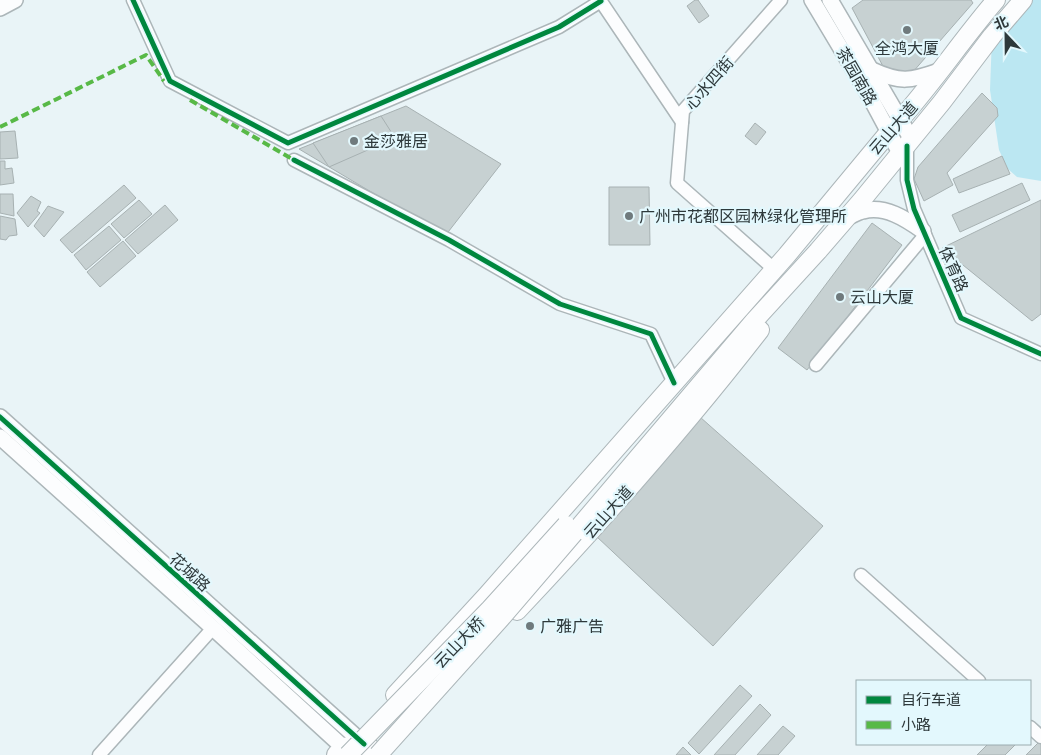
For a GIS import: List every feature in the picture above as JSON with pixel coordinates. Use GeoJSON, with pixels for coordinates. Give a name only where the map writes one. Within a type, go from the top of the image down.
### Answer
{"type":"FeatureCollection","features":[{"type":"Feature","properties":{"kind":"main road","name":"云山大道"},"geometry":{"type":"LineString","coordinates":[[570,529],[787,255],[901,120],[974,25],[996,0]]}},
{"type":"Feature","properties":{"kind":"main road","name":"云山大道"},"geometry":{"type":"LineString","coordinates":[[570,529],[848,217],[992,36],[1023,0]]}},
{"type":"Feature","properties":{"kind":"main road","name":"云山大道"},"geometry":{"type":"LineString","coordinates":[[360,751],[490,641],[687,421],[762,328],[818,251]]}},
{"type":"Feature","properties":{"kind":"main road","name":"云山大道"},"geometry":{"type":"LineString","coordinates":[[360,751],[407,682],[487,595],[787,255]]}},
{"type":"Feature","properties":{"kind":"main road","name":"云山大桥"},"geometry":{"type":"LineString","coordinates":[[360,751],[494,625],[570,529]]}},
{"type":"Feature","properties":{"kind":"main road","name":"云山大桥"},"geometry":{"type":"LineString","coordinates":[[360,751],[490,609],[570,529]]}},
{"type":"Feature","properties":{"kind":"street"},"geometry":{"type":"LineString","coordinates":[[0,8],[15,0]]}},
{"type":"Feature","properties":{"kind":"street"},"geometry":{"type":"LineString","coordinates":[[132,0],[170,81],[288,143],[559,27],[600,1],[682,122]]}},
{"type":"Feature","properties":{"kind":"street","name":"心水四街"},"geometry":{"type":"LineString","coordinates":[[774,269],[677,183],[683,111],[781,0]]}},
{"type":"Feature","properties":{"kind":"street","name":"茶园南路"},"geometry":{"type":"LineString","coordinates":[[812,0],[889,132],[906,146]]}},
{"type":"Feature","properties":{"kind":"street","name":"茶园南路"},"geometry":{"type":"LineString","coordinates":[[830,0],[901,120],[906,146]]}},
{"type":"Feature","properties":{"kind":"street"},"geometry":{"type":"LineString","coordinates":[[872,70],[888,77],[904,80],[920,78],[939,71]]}},
{"type":"Feature","properties":{"kind":"street","name":"体育路"},"geometry":{"type":"LineString","coordinates":[[906,146],[907,180],[914,209],[961,318],[1041,354]]}},
{"type":"Feature","properties":{"kind":"street"},"geometry":{"type":"LineString","coordinates":[[294,160],[449,240],[560,304],[651,334],[674,383]]}},
{"type":"Feature","properties":{"kind":"street"},"geometry":{"type":"LineString","coordinates":[[816,365],[924,233],[906,219],[880,209],[864,210],[848,217]]}},
{"type":"Feature","properties":{"kind":"street","name":"花城路"},"geometry":{"type":"LineString","coordinates":[[0,417],[360,751]]}},
{"type":"Feature","properties":{"kind":"street","name":"花城路"},"geometry":{"type":"LineString","coordinates":[[0,437],[213,628],[360,751]]}},
{"type":"Feature","properties":{"kind":"street"},"geometry":{"type":"LineString","coordinates":[[860,575],[978,680]]}},
{"type":"Feature","properties":{"kind":"street"},"geometry":{"type":"LineString","coordinates":[[99,755],[213,628]]}},
{"type":"Feature","properties":{"kind":"street"},"geometry":{"type":"LineString","coordinates":[[1031,728],[1041,737]]}},
{"type":"Feature","properties":{"kind":"shaded area"},"geometry":{"type":"Polygon","coordinates":[[[1023,0],[1041,0],[1041,181],[1017,177],[1008,169],[999,150],[990,90],[992,36],[1023,0]]]}},
{"type":"Feature","properties":{"kind":"building"},"geometry":{"type":"Polygon","coordinates":[[[698,0],[709,16],[699,23],[687,6],[698,0]]]}},
{"type":"Feature","properties":{"kind":"building","name":"全鸿大厦"},"geometry":{"type":"Polygon","coordinates":[[[863,0],[971,0],[973,3],[912,73],[885,70],[852,8],[863,0]]]}},
{"type":"Feature","properties":{"kind":"building"},"geometry":{"type":"Polygon","coordinates":[[[982,93],[997,108],[998,116],[947,173],[953,185],[924,201],[914,179],[918,167],[982,93]]]}},
{"type":"Feature","properties":{"kind":"building"},"geometry":{"type":"Polygon","coordinates":[[[406,106],[501,164],[445,236],[299,149],[406,106]]]}},
{"type":"Feature","properties":{"kind":"building","name":"金莎雅居"},"geometry":{"type":"Polygon","coordinates":[[[381,116],[395,138],[329,167],[313,143],[381,116]]]}},
{"type":"Feature","properties":{"kind":"building"},"geometry":{"type":"Polygon","coordinates":[[[755,123],[766,132],[756,145],[745,136],[755,123]]]}},
{"type":"Feature","properties":{"kind":"building"},"geometry":{"type":"Polygon","coordinates":[[[15,131],[18,158],[0,159],[0,132],[15,131]]]}},
{"type":"Feature","properties":{"kind":"building"},"geometry":{"type":"Polygon","coordinates":[[[1002,156],[1010,174],[959,193],[953,179],[1002,156]]]}},
{"type":"Feature","properties":{"kind":"building"},"geometry":{"type":"Polygon","coordinates":[[[0,161],[5,161],[5,169],[12,168],[14,183],[0,185],[0,161]]]}},
{"type":"Feature","properties":{"kind":"building"},"geometry":{"type":"Polygon","coordinates":[[[1022,183],[1030,200],[960,232],[952,215],[1022,183]]]}},
{"type":"Feature","properties":{"kind":"building"},"geometry":{"type":"Polygon","coordinates":[[[124,185],[136,198],[72,253],[60,240],[124,185]]]}},
{"type":"Feature","properties":{"kind":"building","name":"广州市花都区园林绿化管理所"},"geometry":{"type":"Polygon","coordinates":[[[609,187],[649,187],[650,245],[609,245],[609,187]]]}},
{"type":"Feature","properties":{"kind":"building"},"geometry":{"type":"Polygon","coordinates":[[[0,194],[13,194],[14,216],[0,213],[0,194]]]}},
{"type":"Feature","properties":{"kind":"building"},"geometry":{"type":"Polygon","coordinates":[[[31,196],[41,202],[37,211],[40,213],[28,227],[17,213],[31,196]]]}},
{"type":"Feature","properties":{"kind":"building"},"geometry":{"type":"Polygon","coordinates":[[[139,200],[152,214],[124,238],[111,224],[139,200]]]}},
{"type":"Feature","properties":{"kind":"building"},"geometry":{"type":"Polygon","coordinates":[[[1041,200],[1041,314],[1032,321],[942,248],[1041,200]]]}},
{"type":"Feature","properties":{"kind":"building"},"geometry":{"type":"Polygon","coordinates":[[[165,205],[178,220],[138,254],[125,240],[165,205]]]}},
{"type":"Feature","properties":{"kind":"building"},"geometry":{"type":"Polygon","coordinates":[[[48,206],[64,212],[44,237],[34,226],[48,206]]]}},
{"type":"Feature","properties":{"kind":"building"},"geometry":{"type":"Polygon","coordinates":[[[0,216],[15,219],[17,235],[9,236],[6,240],[0,239],[0,216]]]}},
{"type":"Feature","properties":{"kind":"building","name":"云山大厦"},"geometry":{"type":"Polygon","coordinates":[[[872,223],[902,245],[807,370],[778,348],[872,223]]]}},
{"type":"Feature","properties":{"kind":"building"},"geometry":{"type":"Polygon","coordinates":[[[109,226],[121,240],[86,270],[74,255],[109,226]]]}},
{"type":"Feature","properties":{"kind":"building"},"geometry":{"type":"Polygon","coordinates":[[[123,241],[136,256],[100,287],[87,272],[123,241]]]}},
{"type":"Feature","properties":{"kind":"building"},"geometry":{"type":"Polygon","coordinates":[[[700,417],[823,526],[713,646],[596,536],[700,417]]]}},
{"type":"Feature","properties":{"kind":"building"},"geometry":{"type":"Polygon","coordinates":[[[740,685],[752,696],[699,754],[688,743],[740,685]]]}},
{"type":"Feature","properties":{"kind":"building"},"geometry":{"type":"Polygon","coordinates":[[[760,704],[771,715],[735,755],[714,755],[760,704]]]}},
{"type":"Feature","properties":{"kind":"building"},"geometry":{"type":"Polygon","coordinates":[[[783,726],[795,736],[778,755],[757,755],[783,726]]]}},
{"type":"Feature","properties":{"kind":"building"},"geometry":{"type":"Polygon","coordinates":[[[1041,740],[1041,755],[1026,755],[1041,740]]]}},
{"type":"Feature","properties":{"kind":"building"},"geometry":{"type":"Polygon","coordinates":[[[987,745],[1015,745],[1005,755],[977,755],[987,745]]]}},
{"type":"Feature","properties":{"kind":"building"},"geometry":{"type":"Polygon","coordinates":[[[683,747],[691,755],[676,755],[683,747]]]}},
{"type":"Feature","properties":{"kind":"marked path"},"geometry":{"type":"LineString","coordinates":[[0,127],[146,55],[164,81]]}},
{"type":"Feature","properties":{"kind":"marked path"},"geometry":{"type":"LineString","coordinates":[[190,100],[294,160]]}},
{"type":"Feature","properties":{"kind":"cycle path"},"geometry":{"type":"LineString","coordinates":[[133,0],[170,81],[288,143],[559,27],[601,1]]}},
{"type":"Feature","properties":{"kind":"cycle path"},"geometry":{"type":"LineString","coordinates":[[907,146],[907,180],[914,209],[961,318],[1041,354]]}},
{"type":"Feature","properties":{"kind":"cycle path"},"geometry":{"type":"LineString","coordinates":[[294,160],[449,240],[560,304],[651,334],[674,383]]}},
{"type":"Feature","properties":{"kind":"cycle path"},"geometry":{"type":"LineString","coordinates":[[0,417],[364,744]]}},
{"type":"Feature","properties":{"kind":"place","name":"全鸿大厦"},"geometry":{"type":"Point","coordinates":[907,30]}},
{"type":"Feature","properties":{"kind":"place","name":"金莎雅居"},"geometry":{"type":"Point","coordinates":[354,141]}},
{"type":"Feature","properties":{"kind":"place","name":"广州市花都区园林绿化管理所"},"geometry":{"type":"Point","coordinates":[629,216]}},
{"type":"Feature","properties":{"kind":"place","name":"云山大厦"},"geometry":{"type":"Point","coordinates":[840,297]}},
{"type":"Feature","properties":{"kind":"place","name":"广雅广告"},"geometry":{"type":"Point","coordinates":[530,626]}}]}
